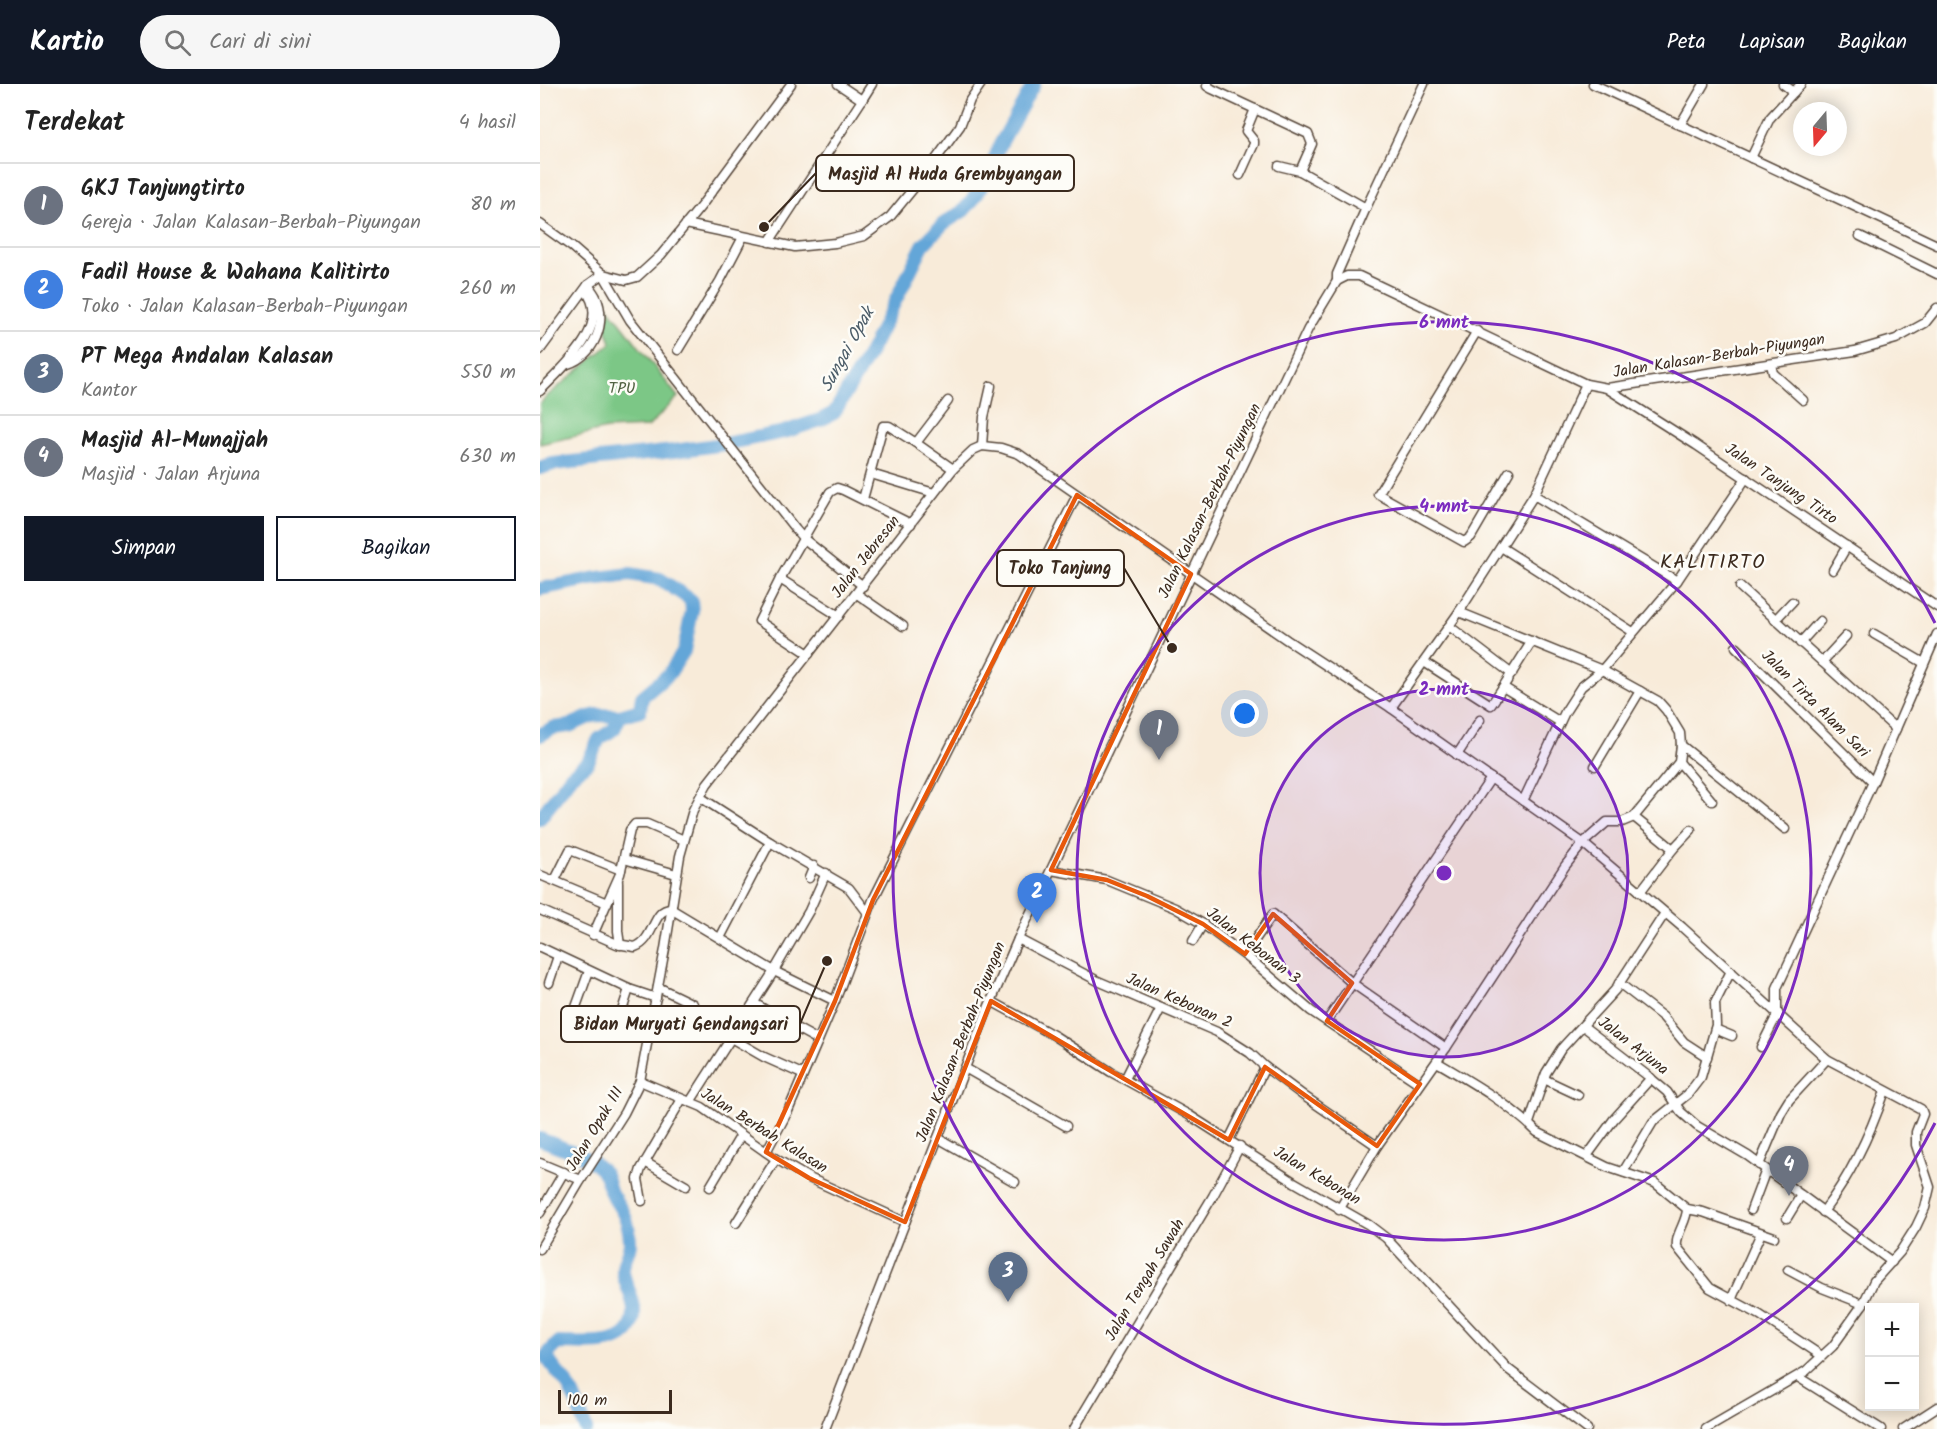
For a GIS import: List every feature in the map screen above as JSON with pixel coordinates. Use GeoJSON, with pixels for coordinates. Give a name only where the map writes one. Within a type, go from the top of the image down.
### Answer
{"type":"FeatureCollection","features":[{"type":"Feature","properties":{"kind":"street"},"geometry":{"type":"LineString","coordinates":[[603,274],[626,280],[637,277],[661,255],[791,84]]}},
{"type":"Feature","properties":{"kind":"street"},"geometry":{"type":"LineString","coordinates":[[838,84],[862,100]]}},
{"type":"Feature","properties":{"kind":"street"},"geometry":{"type":"LineString","coordinates":[[769,242],[872,84]]}},
{"type":"Feature","properties":{"kind":"street"},"geometry":{"type":"LineString","coordinates":[[686,224],[795,247],[835,243],[864,236],[874,231],[890,217],[933,164],[960,126],[970,100],[981,84]]}},
{"type":"Feature","properties":{"kind":"street"},"geometry":{"type":"LineString","coordinates":[[1337,281],[1337,274],[1366,208],[1424,84]]}},
{"type":"Feature","properties":{"kind":"street"},"geometry":{"type":"LineString","coordinates":[[1593,84],[1937,245]]}},
{"type":"Feature","properties":{"kind":"street"},"geometry":{"type":"LineString","coordinates":[[1680,125],[1704,84]]}},
{"type":"Feature","properties":{"kind":"street"},"geometry":{"type":"LineString","coordinates":[[1783,84],[1794,92]]}},
{"type":"Feature","properties":{"kind":"street"},"geometry":{"type":"LineString","coordinates":[[1751,158],[1770,118],[1801,84]]}},
{"type":"Feature","properties":{"kind":"street"},"geometry":{"type":"LineString","coordinates":[[1206,85],[1309,136],[1312,144],[1300,171]]}},
{"type":"Feature","properties":{"kind":"street"},"geometry":{"type":"LineString","coordinates":[[1240,175],[1254,144],[1246,131],[1255,109]]}},
{"type":"Feature","properties":{"kind":"street"},"geometry":{"type":"LineString","coordinates":[[1279,166],[1300,171],[1366,208]]}},
{"type":"Feature","properties":{"kind":"street"},"geometry":{"type":"LineString","coordinates":[[540,224],[572,247],[603,274],[630,320],[803,538],[863,586]]}},
{"type":"Feature","properties":{"kind":"street"},"geometry":{"type":"LineString","coordinates":[[1860,236],[1937,274]]}},
{"type":"Feature","properties":{"kind":"street"},"geometry":{"type":"LineString","coordinates":[[678,350],[720,281],[743,237]]}},
{"type":"Feature","properties":{"kind":"street"},"geometry":{"type":"LineString","coordinates":[[540,350],[586,288],[603,274]]}},
{"type":"Feature","properties":{"kind":"street","name":"Jalan Kalasan-Berbah-Piyungan"},"geometry":{"type":"LineString","coordinates":[[825,1429],[991,1001],[1018,939],[1308,329],[1337,281],[1347,276],[1359,276],[1586,384],[1607,388],[1855,351],[1896,339],[1926,323],[1937,308]]}},
{"type":"Feature","properties":{"kind":"street"},"geometry":{"type":"LineString","coordinates":[[540,391],[564,365],[585,354],[594,342],[598,331],[599,305],[596,296],[586,288]]}},
{"type":"Feature","properties":{"kind":"street"},"geometry":{"type":"LineString","coordinates":[[1477,331],[1378,494],[1464,542],[1471,537],[1509,472]]}},
{"type":"Feature","properties":{"kind":"street"},"geometry":{"type":"LineString","coordinates":[[1771,364],[1773,373],[1803,400]]}},
{"type":"Feature","properties":{"kind":"street"},"geometry":{"type":"LineString","coordinates":[[1391,708],[1459,612],[1534,495],[1586,384]]}},
{"type":"Feature","properties":{"kind":"street"},"geometry":{"type":"LineString","coordinates":[[1626,400],[1630,385]]}},
{"type":"Feature","properties":{"kind":"street"},"geometry":{"type":"LineString","coordinates":[[991,386],[984,417],[982,446],[1001,448],[1019,454],[1191,574],[1391,708],[1583,843],[1731,971],[1827,1059],[1885,1091],[1918,1106],[1923,1111],[1916,1132],[1916,1145],[1930,1187],[1925,1208],[1916,1227],[1892,1262],[1874,1281],[1863,1304],[1833,1346],[1798,1377],[1706,1429]]}},
{"type":"Feature","properties":{"kind":"street","name":"Jalan Tanjung Tirto"},"geometry":{"type":"LineString","coordinates":[[1607,388],[1934,604]]}},
{"type":"Feature","properties":{"kind":"street"},"geometry":{"type":"LineString","coordinates":[[916,443],[948,401]]}},
{"type":"Feature","properties":{"kind":"street"},"geometry":{"type":"LineString","coordinates":[[863,499],[884,425],[916,443],[953,469]]}},
{"type":"Feature","properties":{"kind":"street","name":"Jalan Jebresan"},"geometry":{"type":"LineString","coordinates":[[671,909],[676,874],[690,816],[700,797],[734,748],[953,469],[973,450],[982,446]]}},
{"type":"Feature","properties":{"kind":"street"},"geometry":{"type":"LineString","coordinates":[[871,474],[934,493]]}},
{"type":"Feature","properties":{"kind":"street"},"geometry":{"type":"LineString","coordinates":[[1523,801],[1560,722],[1581,687],[1602,670],[1677,581],[1746,478]]}},
{"type":"Feature","properties":{"kind":"street"},"geometry":{"type":"LineString","coordinates":[[809,654],[759,621],[780,579],[833,489],[837,488],[863,499],[911,524]]}},
{"type":"Feature","properties":{"kind":"street"},"geometry":{"type":"LineString","coordinates":[[766,1152],[788,1111],[835,1001],[868,913],[1077,495]]}},
{"type":"Feature","properties":{"kind":"street"},"geometry":{"type":"LineString","coordinates":[[1534,495],[1677,581]]}},
{"type":"Feature","properties":{"kind":"street"},"geometry":{"type":"LineString","coordinates":[[1833,570],[1847,546]]}},
{"type":"Feature","properties":{"kind":"street"},"geometry":{"type":"LineString","coordinates":[[1501,547],[1633,632]]}},
{"type":"Feature","properties":{"kind":"street"},"geometry":{"type":"LineString","coordinates":[[780,579],[839,616]]}},
{"type":"Feature","properties":{"kind":"street"},"geometry":{"type":"LineString","coordinates":[[1740,587],[1896,729]]}},
{"type":"Feature","properties":{"kind":"street"},"geometry":{"type":"LineString","coordinates":[[1934,604],[1937,591]]}},
{"type":"Feature","properties":{"kind":"street"},"geometry":{"type":"LineString","coordinates":[[857,594],[903,626]]}},
{"type":"Feature","properties":{"kind":"street"},"geometry":{"type":"LineString","coordinates":[[1776,620],[1792,602]]}},
{"type":"Feature","properties":{"kind":"street"},"geometry":{"type":"LineString","coordinates":[[1339,1210],[1377,1146],[1437,1062],[1565,866],[1583,843],[1607,822],[1622,822],[1634,817],[1679,762],[1680,733],[1658,701],[1602,670],[1459,612]]}},
{"type":"Feature","properties":{"kind":"street"},"geometry":{"type":"LineString","coordinates":[[1800,643],[1820,621]]}},
{"type":"Feature","properties":{"kind":"street"},"geometry":{"type":"LineString","coordinates":[[1449,626],[1512,674]]}},
{"type":"Feature","properties":{"kind":"street"},"geometry":{"type":"LineString","coordinates":[[1874,634],[1924,663]]}},
{"type":"Feature","properties":{"kind":"street"},"geometry":{"type":"LineString","coordinates":[[1761,1047],[1777,1013],[1777,988],[1873,782],[1937,634]]}},
{"type":"Feature","properties":{"kind":"street"},"geometry":{"type":"LineString","coordinates":[[1822,663],[1846,636]]}},
{"type":"Feature","properties":{"kind":"street"},"geometry":{"type":"LineString","coordinates":[[1424,662],[1491,705],[1532,641]]}},
{"type":"Feature","properties":{"kind":"street","name":"Jalan Tirta Alam Sari"},"geometry":{"type":"LineString","coordinates":[[1736,646],[1873,782]]}},
{"type":"Feature","properties":{"kind":"street"},"geometry":{"type":"LineString","coordinates":[[1503,687],[1560,722]]}},
{"type":"Feature","properties":{"kind":"street"},"geometry":{"type":"LineString","coordinates":[[1595,766],[1640,691]]}},
{"type":"Feature","properties":{"kind":"street"},"geometry":{"type":"LineString","coordinates":[[1457,755],[1480,720]]}},
{"type":"Feature","properties":{"kind":"street"},"geometry":{"type":"LineString","coordinates":[[1681,745],[1785,829]]}},
{"type":"Feature","properties":{"kind":"street"},"geometry":{"type":"LineString","coordinates":[[1679,762],[1712,801]]}},
{"type":"Feature","properties":{"kind":"street"},"geometry":{"type":"LineString","coordinates":[[1327,1021],[1491,778]]}},
{"type":"Feature","properties":{"kind":"street"},"geometry":{"type":"LineString","coordinates":[[700,797],[770,842],[849,888],[868,913]]}},
{"type":"Feature","properties":{"kind":"street"},"geometry":{"type":"LineString","coordinates":[[1634,817],[1673,849]]}},
{"type":"Feature","properties":{"kind":"street"},"geometry":{"type":"LineString","coordinates":[[593,935],[619,875],[626,840],[635,824],[647,824],[684,840]]}},
{"type":"Feature","properties":{"kind":"street"},"geometry":{"type":"LineString","coordinates":[[1640,892],[1690,830]]}},
{"type":"Feature","properties":{"kind":"street"},"geometry":{"type":"LineString","coordinates":[[720,938],[770,842]]}},
{"type":"Feature","properties":{"kind":"street"},"geometry":{"type":"LineString","coordinates":[[555,880],[570,850],[619,875]]}},
{"type":"Feature","properties":{"kind":"street"},"geometry":{"type":"LineString","coordinates":[[624,859],[676,874]]}},
{"type":"Feature","properties":{"kind":"street"},"geometry":{"type":"LineString","coordinates":[[809,878],[814,866]]}},
{"type":"Feature","properties":{"kind":"street","name":"Jalan Kebonan 3"},"geometry":{"type":"LineString","coordinates":[[1051,870],[1107,880],[1175,908],[1203,924],[1245,954],[1299,1001],[1420,1084]]}},
{"type":"Feature","properties":{"kind":"street"},"geometry":{"type":"LineString","coordinates":[[642,1201],[639,1174],[645,1162],[754,1003],[809,911],[826,873]]}},
{"type":"Feature","properties":{"kind":"street"},"geometry":{"type":"LineString","coordinates":[[540,875],[607,903]]}},
{"type":"Feature","properties":{"kind":"street"},"geometry":{"type":"LineString","coordinates":[[619,875],[620,945]]}},
{"type":"Feature","properties":{"kind":"street"},"geometry":{"type":"LineString","coordinates":[[540,910],[593,935],[620,945],[635,947],[644,943],[659,915],[666,909],[671,909],[774,971],[835,1001]]}},
{"type":"Feature","properties":{"kind":"street","name":"Jalan Opak III"},"geometry":{"type":"LineString","coordinates":[[540,1249],[624,1113],[640,1081],[671,909]]}},
{"type":"Feature","properties":{"kind":"street"},"geometry":{"type":"LineString","coordinates":[[1529,1123],[1544,1079],[1562,1049],[1619,983],[1665,913]]}},
{"type":"Feature","properties":{"kind":"street"},"geometry":{"type":"LineString","coordinates":[[1245,954],[1273,914],[1352,983],[1446,1048]]}},
{"type":"Feature","properties":{"kind":"street"},"geometry":{"type":"LineString","coordinates":[[1193,941],[1203,924]]}},
{"type":"Feature","properties":{"kind":"street","name":"Jalan Kebonan 2"},"geometry":{"type":"LineString","coordinates":[[1018,939],[1098,981],[1217,1032],[1250,1053],[1265,1067],[1377,1146]]}},
{"type":"Feature","properties":{"kind":"street"},"geometry":{"type":"LineString","coordinates":[[540,947],[629,989],[656,998]]}},
{"type":"Feature","properties":{"kind":"street"},"geometry":{"type":"LineString","coordinates":[[549,983],[558,956]]}},
{"type":"Feature","properties":{"kind":"street"},"geometry":{"type":"LineString","coordinates":[[589,971],[576,1006],[580,1014],[617,1026],[629,989]]}},
{"type":"Feature","properties":{"kind":"street"},"geometry":{"type":"LineString","coordinates":[[1623,1172],[1653,1122],[1695,1086],[1715,1029],[1717,1016],[1715,1004],[1731,971]]}},
{"type":"Feature","properties":{"kind":"street"},"geometry":{"type":"LineString","coordinates":[[1619,983],[1663,1017],[1684,1042],[1707,1057]]}},
{"type":"Feature","properties":{"kind":"street"},"geometry":{"type":"LineString","coordinates":[[658,987],[693,1004]]}},
{"type":"Feature","properties":{"kind":"street"},"geometry":{"type":"LineString","coordinates":[[1754,992],[1763,994],[1777,988]]}},
{"type":"Feature","properties":{"kind":"street","name":"Jalan Kebonan"},"geometry":{"type":"LineString","coordinates":[[991,1001],[1189,1115],[1339,1210],[1369,1225],[1386,1238],[1508,1368],[1587,1429]]}},
{"type":"Feature","properties":{"kind":"street"},"geometry":{"type":"LineString","coordinates":[[754,1003],[818,1040]]}},
{"type":"Feature","properties":{"kind":"street"},"geometry":{"type":"LineString","coordinates":[[1125,1079],[1161,1008]]}},
{"type":"Feature","properties":{"kind":"street","name":"Jalan Arjuna"},"geometry":{"type":"LineString","coordinates":[[1583,1026],[1667,1092],[1681,1112],[1697,1126],[1762,1167],[1892,1262]]}},
{"type":"Feature","properties":{"kind":"street"},"geometry":{"type":"LineString","coordinates":[[1715,1029],[1732,1036]]}},
{"type":"Feature","properties":{"kind":"street"},"geometry":{"type":"LineString","coordinates":[[731,1038],[764,1057],[802,1074]]}},
{"type":"Feature","properties":{"kind":"street"},"geometry":{"type":"LineString","coordinates":[[1751,1210],[1762,1167],[1781,1113],[1789,1100],[1827,1059]]}},
{"type":"Feature","properties":{"kind":"street"},"geometry":{"type":"LineString","coordinates":[[1437,1062],[1498,1101],[1529,1123],[1537,1132],[1623,1172],[1654,1183],[1687,1209],[1703,1212],[1774,1238]]}},
{"type":"Feature","properties":{"kind":"street"},"geometry":{"type":"LineString","coordinates":[[1229,1140],[1265,1067]]}},
{"type":"Feature","properties":{"kind":"street"},"geometry":{"type":"LineString","coordinates":[[965,1068],[1066,1125]]}},
{"type":"Feature","properties":{"kind":"street"},"geometry":{"type":"LineString","coordinates":[[1587,1156],[1614,1119],[1651,1078]]}},
{"type":"Feature","properties":{"kind":"street"},"geometry":{"type":"LineString","coordinates":[[1544,1079],[1578,1095]]}},
{"type":"Feature","properties":{"kind":"street","name":"Jalan Berbah Kalasan"},"geometry":{"type":"LineString","coordinates":[[640,1081],[702,1107],[776,1160],[809,1178],[905,1222]]}},
{"type":"Feature","properties":{"kind":"street"},"geometry":{"type":"LineString","coordinates":[[1823,1212],[1837,1194],[1860,1155],[1885,1091]]}},
{"type":"Feature","properties":{"kind":"street"},"geometry":{"type":"LineString","coordinates":[[710,1187],[741,1135]]}},
{"type":"Feature","properties":{"kind":"street"},"geometry":{"type":"LineString","coordinates":[[938,1138],[1015,1182]]}},
{"type":"Feature","properties":{"kind":"street","name":"Jalan Tengah Sawah"},"geometry":{"type":"LineString","coordinates":[[1074,1429],[1213,1196],[1240,1146]]}},
{"type":"Feature","properties":{"kind":"street"},"geometry":{"type":"LineString","coordinates":[[736,1222],[776,1160]]}},
{"type":"Feature","properties":{"kind":"street"},"geometry":{"type":"LineString","coordinates":[[645,1162],[686,1186]]}},
{"type":"Feature","properties":{"kind":"street"},"geometry":{"type":"LineString","coordinates":[[540,1163],[564,1173],[583,1177]]}},
{"type":"Feature","properties":{"kind":"street"},"geometry":{"type":"LineString","coordinates":[[540,1213],[564,1173]]}},
{"type":"Feature","properties":{"kind":"street"},"geometry":{"type":"LineString","coordinates":[[1788,1218],[1794,1203],[1801,1195]]}},
{"type":"Feature","properties":{"kind":"street"},"geometry":{"type":"LineString","coordinates":[[1687,1209],[1686,1219],[1677,1239],[1677,1247],[1710,1288],[1778,1326],[1822,1356]]}},
{"type":"Feature","properties":{"kind":"street"},"geometry":{"type":"LineString","coordinates":[[1731,1300],[1761,1233]]}},
{"type":"Feature","properties":{"kind":"street"},"geometry":{"type":"LineString","coordinates":[[1788,1270],[1822,1288],[1863,1304]]}},
{"type":"Feature","properties":{"kind":"street"},"geometry":{"type":"LineString","coordinates":[[1798,1377],[1881,1429]]}},
{"type":"Feature","properties":{"kind":"street"},"geometry":{"type":"LineString","coordinates":[[1903,1429],[1937,1407]]}},
{"type":"Feature","properties":{"kind":"highlighted area"},"geometry":{"type":"Polygon","coordinates":[[[1077,495],[1191,574],[1051,870],[1107,880],[1147,896],[1203,924],[1245,954],[1273,914],[1352,983],[1327,1021],[1420,1084],[1377,1146],[1265,1067],[1229,1140],[991,1001],[905,1222],[809,1178],[766,1152],[835,1001],[873,900],[1077,495]]]}},
{"type":"Feature","properties":{"kind":"green space","name":"TPU"},"geometry":{"type":"Polygon","coordinates":[[[607,305],[678,397],[648,427],[607,429],[540,444],[540,404],[611,343],[606,328],[604,307],[607,305]]]}},
{"type":"Feature","properties":{"kind":"waterway","name":"Sungai Opak"},"geometry":{"type":"LineString","coordinates":[[540,468],[553,464],[724,444],[784,432],[834,413],[870,352],[923,245],[943,224],[963,211],[971,202],[986,180],[1001,143],[1034,84]]}},
{"type":"Feature","properties":{"kind":"waterway","name":"Sungai Opak"},"geometry":{"type":"LineString","coordinates":[[540,589],[630,574],[660,579],[691,600],[692,611],[684,651],[669,674],[642,697],[640,710],[620,716],[597,715],[569,726],[553,728],[540,735]]}},
{"type":"Feature","properties":{"kind":"waterway"},"geometry":{"type":"LineString","coordinates":[[540,818],[571,776],[588,762],[599,739],[614,729],[620,716]]}},
{"type":"Feature","properties":{"kind":"waterway"},"geometry":{"type":"LineString","coordinates":[[540,1139],[591,1161],[604,1173],[629,1232],[630,1244],[623,1271],[634,1311],[632,1324],[618,1339],[595,1343],[558,1343],[547,1355],[572,1394],[586,1429]]}},
{"type":"Feature","properties":{"kind":"place","name":"Masjid Al Huda Grembyangan"},"geometry":{"type":"Point","coordinates":[764,227]}},
{"type":"Feature","properties":{"kind":"place","name":"Toko Tanjung"},"geometry":{"type":"Point","coordinates":[1172,648]}},
{"type":"Feature","properties":{"kind":"place","name":"GKJ Tanjungtirto"},"geometry":{"type":"Point","coordinates":[1159,760]}},
{"type":"Feature","properties":{"kind":"place","name":"Fadil House & Wahana Kalitirto"},"geometry":{"type":"Point","coordinates":[1037,923]}},
{"type":"Feature","properties":{"kind":"place","name":"Bidan Muryati Gendangsari"},"geometry":{"type":"Point","coordinates":[827,961]}},
{"type":"Feature","properties":{"kind":"place","name":"Masjid Al-Munajjah"},"geometry":{"type":"Point","coordinates":[1789,1196]}},
{"type":"Feature","properties":{"kind":"place","name":"PT Mega Andalan Kalasan"},"geometry":{"type":"Point","coordinates":[1008,1302]}},
{"type":"Feature","properties":{"kind":"district","name":"KALITIRTO"},"geometry":{"type":"Point","coordinates":[1713,563]}}]}
